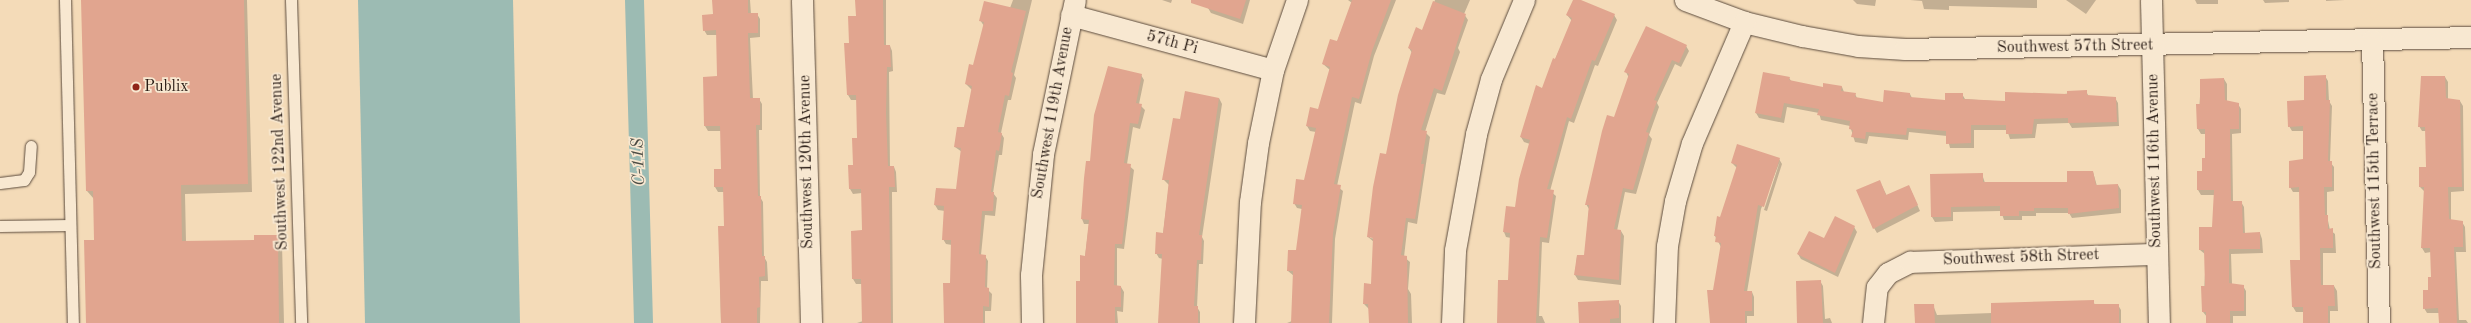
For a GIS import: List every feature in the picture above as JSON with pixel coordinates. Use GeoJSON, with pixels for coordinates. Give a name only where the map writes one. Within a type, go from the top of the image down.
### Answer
{"type":"FeatureCollection","features":[{"type":"Feature","properties":{"kind":"street","name":"Southwest 120th Avenue"},"geometry":{"type":"LineString","coordinates":[[802,0],[811,323]]}},
{"type":"Feature","properties":{"kind":"street"},"geometry":{"type":"LineString","coordinates":[[1244,323],[1250,202],[1258,143],[1273,70],[1297,0]]}},
{"type":"Feature","properties":{"kind":"street"},"geometry":{"type":"LineString","coordinates":[[1452,323],[1455,250],[1476,134],[1491,79],[1524,0]]}},
{"type":"Feature","properties":{"kind":"street","name":"Southwest 57th Street"},"geometry":{"type":"LineString","coordinates":[[1685,0],[1744,22],[1802,36],[1858,46],[1905,49],[2153,45],[2471,37]]}},
{"type":"Feature","properties":{"kind":"street","name":"Southwest 116th Avenue"},"geometry":{"type":"LineString","coordinates":[[2151,0],[2159,323]]}},
{"type":"Feature","properties":{"kind":"street","name":"57th Pi"},"geometry":{"type":"LineString","coordinates":[[1073,8],[1273,70]]}},
{"type":"Feature","properties":{"kind":"street","name":"Southwest 119th Avenue"},"geometry":{"type":"LineString","coordinates":[[1032,323],[1031,275],[1043,154],[1073,8]]}},
{"type":"Feature","properties":{"kind":"street"},"geometry":{"type":"LineString","coordinates":[[1664,323],[1667,246],[1675,201],[1695,136],[1744,22]]}},
{"type":"Feature","properties":{"kind":"street","name":"Southwest 115th Terrace"},"geometry":{"type":"LineString","coordinates":[[2372,40],[2378,323]]}},
{"type":"Feature","properties":{"kind":"street","name":"Southwest 58th Street"},"geometry":{"type":"LineString","coordinates":[[1873,323],[1877,287],[1888,273],[1899,266],[1922,261],[2157,254]]}},
{"type":"Feature","properties":{"kind":"lane"},"geometry":{"type":"LineString","coordinates":[[65,0],[73,323]]}},
{"type":"Feature","properties":{"kind":"lane","name":"Southwest 122nd Avenue"},"geometry":{"type":"LineString","coordinates":[[291,0],[301,323]]}},
{"type":"Feature","properties":{"kind":"lane"},"geometry":{"type":"LineString","coordinates":[[0,183],[24,180],[29,172],[31,146]]}},
{"type":"Feature","properties":{"kind":"lane"},"geometry":{"type":"LineString","coordinates":[[0,226],[70,225]]}},
{"type":"Feature","properties":{"kind":"water"},"geometry":{"type":"Polygon","coordinates":[[[358,0],[513,0],[520,323],[365,323],[358,0]]]}},
{"type":"Feature","properties":{"kind":"building"},"geometry":{"type":"Polygon","coordinates":[[[81,0],[244,0],[248,184],[181,185],[182,241],[254,240],[254,235],[278,235],[279,323],[86,323],[84,240],[94,240],[93,191],[86,191],[81,0]]]}},
{"type":"Feature","properties":{"kind":"building"},"geometry":{"type":"Polygon","coordinates":[[[712,0],[748,0],[748,13],[758,13],[758,33],[748,33],[750,98],[760,98],[760,125],[756,125],[758,196],[761,196],[762,256],[765,256],[765,276],[759,277],[760,307],[757,308],[757,323],[721,323],[718,226],[724,226],[723,187],[714,187],[714,169],[721,169],[720,126],[704,126],[703,77],[717,76],[716,30],[703,31],[702,15],[713,14],[712,0]]]}},
{"type":"Feature","properties":{"kind":"building"},"geometry":{"type":"Polygon","coordinates":[[[855,0],[883,0],[884,45],[890,45],[891,67],[887,67],[886,113],[888,166],[894,166],[895,187],[889,187],[891,323],[862,323],[861,279],[852,279],[851,231],[862,230],[861,189],[849,189],[848,165],[853,165],[852,138],[857,138],[856,95],[847,95],[844,43],[849,43],[848,16],[856,16],[855,0]]]}},
{"type":"Feature","properties":{"kind":"building"},"geometry":{"type":"Polygon","coordinates":[[[1191,0],[1246,0],[1240,19],[1191,3],[1191,0]]]}},
{"type":"Feature","properties":{"kind":"building"},"geometry":{"type":"Polygon","coordinates":[[[1352,0],[1391,0],[1372,51],[1359,99],[1352,97],[1334,184],[1341,185],[1333,233],[1329,323],[1291,323],[1293,271],[1287,271],[1288,250],[1296,250],[1302,205],[1293,204],[1296,179],[1304,180],[1316,128],[1306,126],[1310,107],[1318,109],[1330,67],[1322,64],[1330,39],[1337,41],[1352,0]]]}},
{"type":"Feature","properties":{"kind":"building"},"geometry":{"type":"Polygon","coordinates":[[[1573,0],[1581,0],[1615,14],[1595,61],[1592,60],[1571,119],[1567,117],[1547,189],[1554,190],[1547,238],[1540,237],[1536,323],[1497,323],[1498,280],[1508,280],[1510,233],[1503,232],[1506,206],[1515,207],[1519,179],[1530,140],[1520,137],[1536,85],[1542,88],[1553,58],[1555,59],[1572,18],[1566,15],[1573,0]]]}},
{"type":"Feature","properties":{"kind":"building"},"geometry":{"type":"Polygon","coordinates":[[[984,1],[1026,11],[1011,72],[1013,73],[1009,96],[1005,95],[998,132],[1002,133],[999,151],[996,150],[991,192],[994,192],[993,211],[982,211],[979,254],[986,255],[985,287],[989,288],[989,307],[983,306],[983,323],[944,323],[943,283],[950,283],[951,240],[942,240],[944,206],[934,205],[936,188],[956,189],[961,148],[954,147],[957,127],[964,127],[972,86],[965,84],[969,64],[973,65],[984,22],[979,21],[984,1]]]}},
{"type":"Feature","properties":{"kind":"building"},"geometry":{"type":"Polygon","coordinates":[[[1433,1],[1466,14],[1442,91],[1434,88],[1421,130],[1427,131],[1421,164],[1424,164],[1415,219],[1406,218],[1401,255],[1407,256],[1408,323],[1369,323],[1368,304],[1363,304],[1364,283],[1371,284],[1373,238],[1367,237],[1373,187],[1380,153],[1386,154],[1398,95],[1412,50],[1408,48],[1416,27],[1422,30],[1433,1]]]}},
{"type":"Feature","properties":{"kind":"building"},"geometry":{"type":"Polygon","coordinates":[[[1646,26],[1687,45],[1679,63],[1672,60],[1654,100],[1657,101],[1646,132],[1649,133],[1633,190],[1623,188],[1614,229],[1621,230],[1619,280],[1574,275],[1577,255],[1584,255],[1589,205],[1585,205],[1602,131],[1607,115],[1614,117],[1629,74],[1624,72],[1646,26]]]}},
{"type":"Feature","properties":{"kind":"building"},"geometry":{"type":"Polygon","coordinates":[[[1108,66],[1142,74],[1136,103],[1142,104],[1138,124],[1130,123],[1124,163],[1131,164],[1122,244],[1115,244],[1114,285],[1121,286],[1121,307],[1115,307],[1115,323],[1076,323],[1076,281],[1080,281],[1080,255],[1085,256],[1089,220],[1081,219],[1086,161],[1090,161],[1094,115],[1108,66]]]}},
{"type":"Feature","properties":{"kind":"building"},"geometry":{"type":"Polygon","coordinates":[[[1763,72],[1790,77],[1789,80],[1823,87],[1823,83],[1842,86],[1841,91],[1856,93],[1855,97],[1883,102],[1884,90],[1910,93],[1910,97],[1945,100],[1945,93],[1963,93],[1963,99],[2005,101],[2005,92],[2067,94],[2067,91],[2087,90],[2087,95],[2116,97],[2117,122],[2068,123],[2068,118],[2034,119],[2032,134],[2006,134],[2006,125],[1971,125],[1971,143],[1946,144],[1946,131],[1907,128],[1906,135],[1866,132],[1865,139],[1851,137],[1853,130],[1849,129],[1850,121],[1817,115],[1819,109],[1784,103],[1781,118],[1755,113],[1763,72]]]}},
{"type":"Feature","properties":{"kind":"building"},"geometry":{"type":"Polygon","coordinates":[[[2326,75],[2326,100],[2330,100],[2328,161],[2332,161],[2332,187],[2324,187],[2325,215],[2328,215],[2328,229],[2333,228],[2333,248],[2320,248],[2321,285],[2334,285],[2335,306],[2328,306],[2328,323],[2303,323],[2303,307],[2292,307],[2290,260],[2300,260],[2299,187],[2289,188],[2289,161],[2303,159],[2303,126],[2288,127],[2287,101],[2304,100],[2304,76],[2326,75]]]}},
{"type":"Feature","properties":{"kind":"building"},"geometry":{"type":"Polygon","coordinates":[[[2421,76],[2445,76],[2446,98],[2460,100],[2462,187],[2448,187],[2449,219],[2463,221],[2463,247],[2454,247],[2457,323],[2439,323],[2438,308],[2423,309],[2423,290],[2428,290],[2428,277],[2431,277],[2430,248],[2421,248],[2424,187],[2419,187],[2419,167],[2426,167],[2425,127],[2418,127],[2421,76]]]}},
{"type":"Feature","properties":{"kind":"building"},"geometry":{"type":"Polygon","coordinates":[[[2224,78],[2225,100],[2239,103],[2239,129],[2230,129],[2231,201],[2242,201],[2243,233],[2260,232],[2260,249],[2229,249],[2229,283],[2244,285],[2244,311],[2230,311],[2230,323],[2206,323],[2206,312],[2202,312],[2201,286],[2205,286],[2204,250],[2199,250],[2199,227],[2212,227],[2214,190],[2197,190],[2197,171],[2202,171],[2202,158],[2205,158],[2205,129],[2197,129],[2196,104],[2200,104],[2200,79],[2224,78]]]}},
{"type":"Feature","properties":{"kind":"building"},"geometry":{"type":"Polygon","coordinates":[[[1185,91],[1219,98],[1199,235],[1202,235],[1201,260],[1197,260],[1194,306],[1198,306],[1198,323],[1158,323],[1162,254],[1155,254],[1156,232],[1163,233],[1169,180],[1162,180],[1173,118],[1180,119],[1185,91]]]}},
{"type":"Feature","properties":{"kind":"building"},"geometry":{"type":"Polygon","coordinates":[[[1737,144],[1780,158],[1764,207],[1758,205],[1744,291],[1752,291],[1752,311],[1745,311],[1745,323],[1710,323],[1707,290],[1713,290],[1721,243],[1715,242],[1716,236],[1714,236],[1717,216],[1720,217],[1737,165],[1731,163],[1737,144]]]}},
{"type":"Feature","properties":{"kind":"building"},"geometry":{"type":"Polygon","coordinates":[[[2067,171],[2093,171],[2096,185],[2118,184],[2119,208],[2068,214],[2068,208],[2034,208],[2034,211],[2019,211],[2019,216],[2000,216],[2000,206],[1951,207],[1951,217],[1931,217],[1930,174],[1983,173],[1983,182],[2067,182],[2067,171]]]}},
{"type":"Feature","properties":{"kind":"building"},"geometry":{"type":"Polygon","coordinates":[[[1880,180],[1886,195],[1909,185],[1918,205],[1873,229],[1856,190],[1880,180]]]}},
{"type":"Feature","properties":{"kind":"building"},"geometry":{"type":"Polygon","coordinates":[[[1835,216],[1855,226],[1835,273],[1797,254],[1809,231],[1824,238],[1835,216]]]}},
{"type":"Feature","properties":{"kind":"building"},"geometry":{"type":"Polygon","coordinates":[[[1821,280],[1823,323],[1797,323],[1796,281],[1821,280]]]}},
{"type":"Feature","properties":{"kind":"building"},"geometry":{"type":"Polygon","coordinates":[[[1619,300],[1619,318],[1610,319],[1610,323],[1579,323],[1578,302],[1619,300]]]}},
{"type":"Feature","properties":{"kind":"building"},"geometry":{"type":"Polygon","coordinates":[[[2094,300],[2094,304],[2119,304],[2119,323],[1991,323],[1991,303],[2094,300]]]}},
{"type":"Feature","properties":{"kind":"building"},"geometry":{"type":"Polygon","coordinates":[[[1914,304],[1934,304],[1935,323],[1915,323],[1914,304]]]}},
{"type":"Feature","properties":{"kind":"waterway","name":"C-11S"},"geometry":{"type":"LineString","coordinates":[[634,0],[643,323]]}},
{"type":"Feature","properties":{"kind":"place","name":"Publix"},"geometry":{"type":"Point","coordinates":[136,87]}}]}
